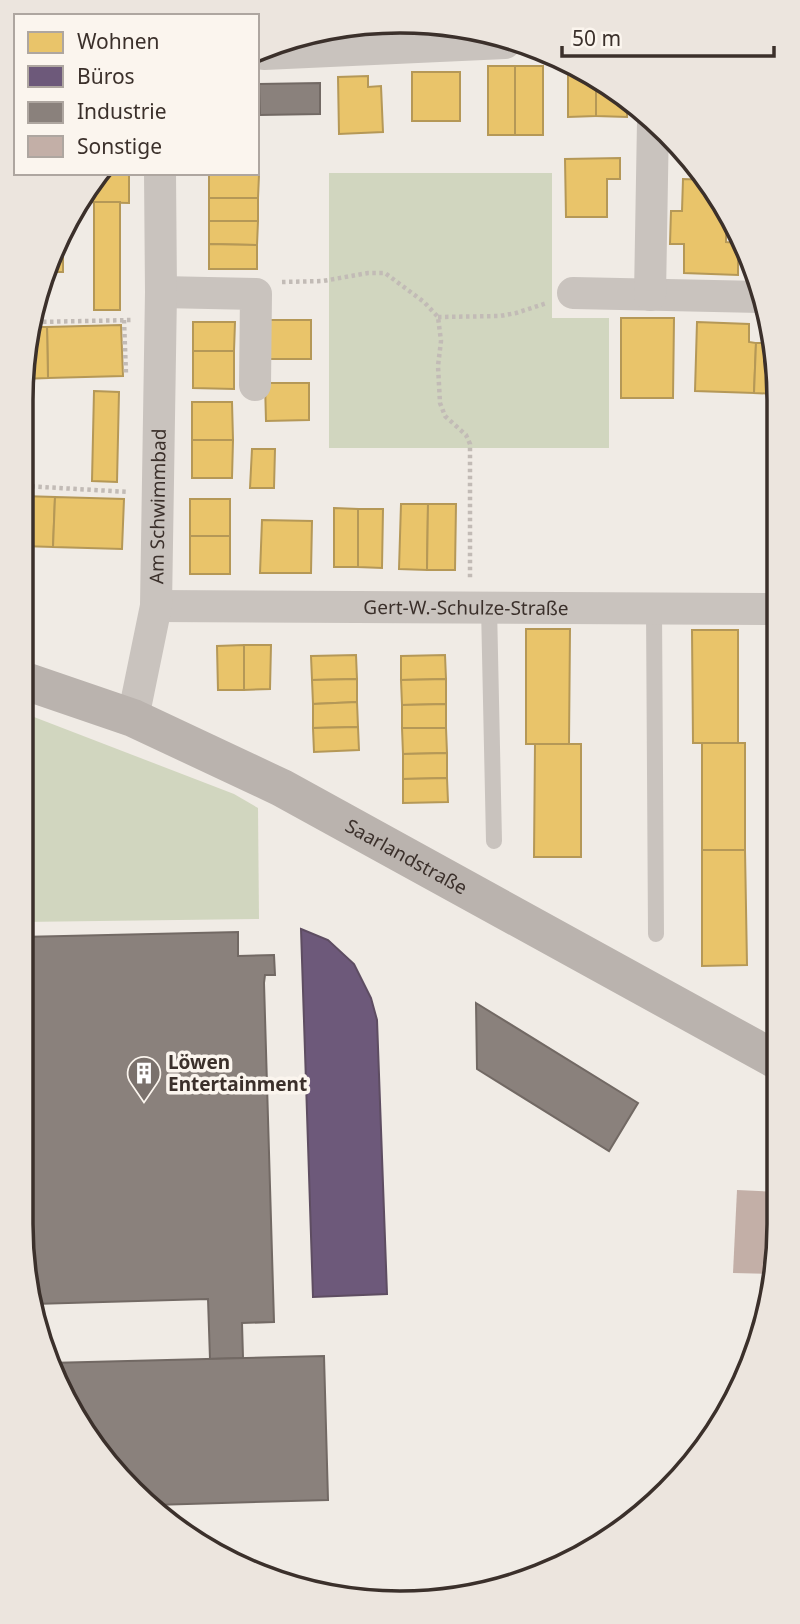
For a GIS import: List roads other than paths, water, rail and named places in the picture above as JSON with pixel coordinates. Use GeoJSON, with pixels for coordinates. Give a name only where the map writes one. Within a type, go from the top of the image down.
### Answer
{"type":"FeatureCollection","features":[{"type":"Feature","properties":{"kind":"main road","name":"Saarlandstraße"},"geometry":{"type":"LineString","coordinates":[[33,684],[133,718],[282,788],[767,1055]]}},
{"type":"Feature","properties":{"kind":"street"},"geometry":{"type":"LineString","coordinates":[[285,52],[486,44]]}},
{"type":"Feature","properties":{"kind":"street"},"geometry":{"type":"LineString","coordinates":[[650,295],[653,135]]}},
{"type":"Feature","properties":{"kind":"street","name":"Am Schwimmbad"},"geometry":{"type":"LineString","coordinates":[[133,718],[156,606],[161,306],[160,175]]}},
{"type":"Feature","properties":{"kind":"street"},"geometry":{"type":"LineString","coordinates":[[573,293],[752,297]]}},
{"type":"Feature","properties":{"kind":"street"},"geometry":{"type":"LineString","coordinates":[[161,306],[256,294],[255,386]]}},
{"type":"Feature","properties":{"kind":"street","name":"Gert-W.-Schulze-Straße"},"geometry":{"type":"LineString","coordinates":[[156,606],[767,609]]}},
{"type":"Feature","properties":{"kind":"lane"},"geometry":{"type":"LineString","coordinates":[[480,607],[494,841]]}},
{"type":"Feature","properties":{"kind":"lane"},"geometry":{"type":"LineString","coordinates":[[654,609],[656,934]]}},
{"type":"Feature","properties":{"kind":"place","name":"Löwen Entertainment"},"geometry":{"type":"Point","coordinates":[144,1103]}}]}
